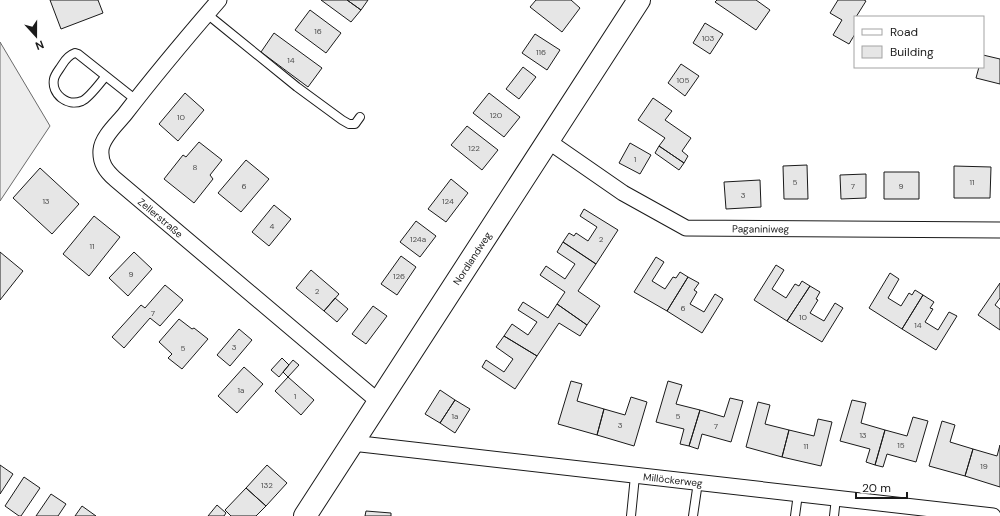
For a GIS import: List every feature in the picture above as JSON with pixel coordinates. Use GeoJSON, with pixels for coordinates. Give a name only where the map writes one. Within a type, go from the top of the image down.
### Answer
{"type":"FeatureCollection","features":[{"type":"Feature","properties":{"kind":"street","name":"Zellerstraße"},"geometry":{"type":"LineString","coordinates":[[219,0],[106,138],[101,148],[102,160],[105,169],[379,402]]}},
{"type":"Feature","properties":{"kind":"street","name":"Nordlandweg"},"geometry":{"type":"LineString","coordinates":[[305,516],[638,0]]}},
{"type":"Feature","properties":{"kind":"street","name":"Paganiniweg"},"geometry":{"type":"LineString","coordinates":[[548,141],[622,193],[686,228],[1000,230]]}},
{"type":"Feature","properties":{"kind":"street","name":"Millöckerweg"},"geometry":{"type":"LineString","coordinates":[[352,444],[993,516]]}},
{"type":"Feature","properties":{"kind":"lane"},"geometry":{"type":"LineString","coordinates":[[207,14],[296,86],[342,120],[349,124],[355,124],[360,117]]}},
{"type":"Feature","properties":{"kind":"lane"},"geometry":{"type":"LineString","coordinates":[[105,77],[81,102],[65,101],[57,93],[54,87],[56,74],[68,58],[75,53],[136,100]]}},
{"type":"Feature","properties":{"kind":"lane"},"geometry":{"type":"LineString","coordinates":[[631,516],[635,476]]}},
{"type":"Feature","properties":{"kind":"lane"},"geometry":{"type":"LineString","coordinates":[[693,516],[698,482]]}},
{"type":"Feature","properties":{"kind":"lane"},"geometry":{"type":"LineString","coordinates":[[796,516],[798,494]]}},
{"type":"Feature","properties":{"kind":"lane"},"geometry":{"type":"LineString","coordinates":[[834,516],[836,498]]}},
{"type":"Feature","properties":{"kind":"shaded area"},"geometry":{"type":"Polygon","coordinates":[[[0,42],[50,126],[0,201],[0,42]]]}},
{"type":"Feature","properties":{"kind":"building"},"geometry":{"type":"Polygon","coordinates":[[[50,0],[98,0],[103,13],[61,29],[50,0]]]}},
{"type":"Feature","properties":{"kind":"building"},"geometry":{"type":"Polygon","coordinates":[[[321,0],[347,0],[361,10],[351,22],[321,0]]]}},
{"type":"Feature","properties":{"kind":"building"},"geometry":{"type":"Polygon","coordinates":[[[347,0],[368,0],[361,10],[347,0]]]}},
{"type":"Feature","properties":{"kind":"building"},"geometry":{"type":"Polygon","coordinates":[[[536,0],[571,0],[580,8],[562,32],[530,7],[536,0]]]}},
{"type":"Feature","properties":{"kind":"building"},"geometry":{"type":"Polygon","coordinates":[[[717,0],[756,0],[770,10],[756,30],[715,2],[717,0]]]}},
{"type":"Feature","properties":{"kind":"building"},"geometry":{"type":"Polygon","coordinates":[[[838,0],[866,1],[857,16],[854,16],[854,36],[849,44],[833,35],[842,20],[830,13],[838,0]]]}},
{"type":"Feature","properties":{"kind":"building"},"geometry":{"type":"Polygon","coordinates":[[[310,10],[341,33],[326,53],[295,30],[310,10]]]}},
{"type":"Feature","properties":{"kind":"building"},"geometry":{"type":"Polygon","coordinates":[[[705,23],[723,34],[710,54],[693,43],[705,23]]]}},
{"type":"Feature","properties":{"kind":"building"},"geometry":{"type":"Polygon","coordinates":[[[274,33],[322,68],[308,87],[261,52],[274,33]]]}},
{"type":"Feature","properties":{"kind":"building"},"geometry":{"type":"Polygon","coordinates":[[[535,34],[560,50],[547,70],[522,53],[535,34]]]}},
{"type":"Feature","properties":{"kind":"building"},"geometry":{"type":"Polygon","coordinates":[[[984,55],[1000,59],[1000,84],[976,78],[979,68],[984,68],[984,55]]]}},
{"type":"Feature","properties":{"kind":"building"},"geometry":{"type":"Polygon","coordinates":[[[681,64],[699,76],[685,96],[668,83],[681,64]]]}},
{"type":"Feature","properties":{"kind":"building"},"geometry":{"type":"Polygon","coordinates":[[[523,67],[536,77],[519,99],[506,89],[523,67]]]}},
{"type":"Feature","properties":{"kind":"building"},"geometry":{"type":"Polygon","coordinates":[[[185,93],[204,110],[178,141],[159,124],[185,93]]]}},
{"type":"Feature","properties":{"kind":"building"},"geometry":{"type":"Polygon","coordinates":[[[489,93],[520,117],[504,137],[473,113],[489,93]]]}},
{"type":"Feature","properties":{"kind":"building"},"geometry":{"type":"Polygon","coordinates":[[[653,98],[672,111],[665,120],[691,138],[682,151],[688,156],[684,163],[659,146],[665,138],[638,120],[653,98]]]}},
{"type":"Feature","properties":{"kind":"building"},"geometry":{"type":"Polygon","coordinates":[[[467,126],[498,150],[482,170],[451,145],[467,126]]]}},
{"type":"Feature","properties":{"kind":"building"},"geometry":{"type":"Polygon","coordinates":[[[199,142],[222,160],[210,175],[213,179],[194,203],[164,179],[183,155],[186,157],[199,142]]]}},
{"type":"Feature","properties":{"kind":"building"},"geometry":{"type":"Polygon","coordinates":[[[630,143],[651,155],[640,174],[619,163],[630,143]]]}},
{"type":"Feature","properties":{"kind":"building"},"geometry":{"type":"Polygon","coordinates":[[[659,146],[684,163],[679,170],[655,153],[659,146]]]}},
{"type":"Feature","properties":{"kind":"building"},"geometry":{"type":"Polygon","coordinates":[[[246,160],[269,179],[241,212],[218,193],[246,160]]]}},
{"type":"Feature","properties":{"kind":"building"},"geometry":{"type":"Polygon","coordinates":[[[807,165],[808,199],[784,199],[783,166],[807,165]]]}},
{"type":"Feature","properties":{"kind":"building"},"geometry":{"type":"Polygon","coordinates":[[[954,166],[991,167],[990,198],[954,198],[954,166]]]}},
{"type":"Feature","properties":{"kind":"building"},"geometry":{"type":"Polygon","coordinates":[[[40,168],[79,204],[52,234],[13,198],[40,168]]]}},
{"type":"Feature","properties":{"kind":"building"},"geometry":{"type":"Polygon","coordinates":[[[884,172],[919,172],[919,199],[884,199],[884,172]]]}},
{"type":"Feature","properties":{"kind":"building"},"geometry":{"type":"Polygon","coordinates":[[[866,174],[866,198],[841,199],[840,175],[866,174]]]}},
{"type":"Feature","properties":{"kind":"building"},"geometry":{"type":"Polygon","coordinates":[[[451,179],[468,193],[446,222],[428,209],[451,179]]]}},
{"type":"Feature","properties":{"kind":"building"},"geometry":{"type":"Polygon","coordinates":[[[760,180],[761,207],[726,209],[724,182],[760,180]]]}},
{"type":"Feature","properties":{"kind":"building"},"geometry":{"type":"Polygon","coordinates":[[[274,205],[291,219],[269,246],[252,232],[274,205]]]}},
{"type":"Feature","properties":{"kind":"building"},"geometry":{"type":"Polygon","coordinates":[[[584,209],[618,230],[596,264],[563,242],[569,233],[574,236],[576,233],[588,241],[597,227],[580,216],[584,209]]]}},
{"type":"Feature","properties":{"kind":"building"},"geometry":{"type":"Polygon","coordinates":[[[94,216],[120,237],[89,276],[63,254],[94,216]]]}},
{"type":"Feature","properties":{"kind":"building"},"geometry":{"type":"Polygon","coordinates":[[[416,221],[436,236],[420,257],[400,242],[416,221]]]}},
{"type":"Feature","properties":{"kind":"building"},"geometry":{"type":"Polygon","coordinates":[[[563,242],[596,264],[578,291],[600,306],[587,325],[557,304],[565,292],[540,275],[546,266],[565,279],[575,264],[557,252],[563,242]]]}},
{"type":"Feature","properties":{"kind":"building"},"geometry":{"type":"Polygon","coordinates":[[[0,252],[23,271],[0,300],[0,252]]]}},
{"type":"Feature","properties":{"kind":"building"},"geometry":{"type":"Polygon","coordinates":[[[134,252],[152,269],[128,296],[109,278],[134,252]]]}},
{"type":"Feature","properties":{"kind":"building"},"geometry":{"type":"Polygon","coordinates":[[[401,256],[416,267],[397,295],[381,284],[401,256]]]}},
{"type":"Feature","properties":{"kind":"building"},"geometry":{"type":"Polygon","coordinates":[[[656,257],[664,262],[652,281],[665,289],[673,277],[676,278],[680,272],[688,277],[667,311],[634,292],[656,257]]]}},
{"type":"Feature","properties":{"kind":"building"},"geometry":{"type":"Polygon","coordinates":[[[776,265],[784,270],[772,289],[786,298],[795,284],[799,286],[802,281],[810,286],[787,321],[754,300],[776,265]]]}},
{"type":"Feature","properties":{"kind":"building"},"geometry":{"type":"Polygon","coordinates":[[[311,270],[339,294],[324,311],[296,288],[311,270]]]}},
{"type":"Feature","properties":{"kind":"building"},"geometry":{"type":"Polygon","coordinates":[[[890,273],[899,279],[888,298],[901,306],[909,293],[912,295],[915,290],[923,295],[902,329],[869,308],[890,273]]]}},
{"type":"Feature","properties":{"kind":"building"},"geometry":{"type":"Polygon","coordinates":[[[688,277],[699,283],[694,290],[697,292],[690,304],[704,312],[715,294],[723,299],[702,333],[667,311],[688,277]]]}},
{"type":"Feature","properties":{"kind":"building"},"geometry":{"type":"Polygon","coordinates":[[[1000,283],[1000,298],[995,305],[1000,309],[1000,330],[978,315],[1000,283]]]}},
{"type":"Feature","properties":{"kind":"building"},"geometry":{"type":"Polygon","coordinates":[[[165,285],[183,300],[160,326],[150,318],[124,348],[112,337],[141,305],[145,308],[165,285]]]}},
{"type":"Feature","properties":{"kind":"building"},"geometry":{"type":"Polygon","coordinates":[[[810,286],[820,292],[816,299],[818,300],[810,313],[824,321],[835,303],[843,308],[822,342],[787,321],[810,286]]]}},
{"type":"Feature","properties":{"kind":"building"},"geometry":{"type":"Polygon","coordinates":[[[923,295],[934,302],[930,308],[933,309],[925,322],[938,330],[949,312],[957,316],[936,350],[902,329],[923,295]]]}},
{"type":"Feature","properties":{"kind":"building"},"geometry":{"type":"Polygon","coordinates":[[[335,298],[348,309],[337,322],[324,311],[335,298]]]}},
{"type":"Feature","properties":{"kind":"building"},"geometry":{"type":"Polygon","coordinates":[[[523,302],[548,318],[557,304],[587,325],[580,336],[559,323],[537,356],[504,336],[512,324],[528,335],[537,322],[518,310],[523,302]]]}},
{"type":"Feature","properties":{"kind":"building"},"geometry":{"type":"Polygon","coordinates":[[[373,306],[387,316],[366,344],[352,334],[373,306]]]}},
{"type":"Feature","properties":{"kind":"building"},"geometry":{"type":"Polygon","coordinates":[[[179,319],[208,339],[182,369],[168,358],[172,354],[159,342],[179,319]]]}},
{"type":"Feature","properties":{"kind":"building"},"geometry":{"type":"Polygon","coordinates":[[[239,329],[252,340],[230,366],[217,355],[239,329]]]}},
{"type":"Feature","properties":{"kind":"building"},"geometry":{"type":"Polygon","coordinates":[[[504,336],[537,356],[515,389],[482,367],[486,360],[504,372],[513,359],[496,347],[504,336]]]}},
{"type":"Feature","properties":{"kind":"building"},"geometry":{"type":"Polygon","coordinates":[[[282,358],[289,365],[279,377],[271,370],[282,358]]]}},
{"type":"Feature","properties":{"kind":"building"},"geometry":{"type":"Polygon","coordinates":[[[293,360],[299,365],[288,377],[283,372],[293,360]]]}},
{"type":"Feature","properties":{"kind":"building"},"geometry":{"type":"Polygon","coordinates":[[[244,367],[263,384],[237,413],[218,396],[244,367]]]}},
{"type":"Feature","properties":{"kind":"building"},"geometry":{"type":"Polygon","coordinates":[[[288,377],[314,400],[301,415],[275,391],[288,377]]]}},
{"type":"Feature","properties":{"kind":"building"},"geometry":{"type":"Polygon","coordinates":[[[571,381],[582,384],[577,401],[604,409],[597,435],[558,424],[571,381]]]}},
{"type":"Feature","properties":{"kind":"building"},"geometry":{"type":"Polygon","coordinates":[[[668,381],[682,385],[676,404],[700,410],[689,446],[680,444],[684,429],[656,422],[668,381]]]}},
{"type":"Feature","properties":{"kind":"building"},"geometry":{"type":"Polygon","coordinates":[[[440,390],[455,400],[440,423],[425,414],[440,390]]]}},
{"type":"Feature","properties":{"kind":"building"},"geometry":{"type":"Polygon","coordinates":[[[631,397],[647,402],[634,446],[597,435],[604,409],[625,415],[631,397]]]}},
{"type":"Feature","properties":{"kind":"building"},"geometry":{"type":"Polygon","coordinates":[[[730,398],[743,401],[731,442],[702,434],[698,449],[689,446],[700,410],[724,417],[730,398]]]}},
{"type":"Feature","properties":{"kind":"building"},"geometry":{"type":"Polygon","coordinates":[[[455,400],[470,409],[455,433],[440,423],[455,400]]]}},
{"type":"Feature","properties":{"kind":"building"},"geometry":{"type":"Polygon","coordinates":[[[852,400],[866,403],[861,423],[885,430],[875,465],[866,462],[870,449],[840,441],[852,400]]]}},
{"type":"Feature","properties":{"kind":"building"},"geometry":{"type":"Polygon","coordinates":[[[758,402],[770,405],[765,424],[789,430],[782,457],[746,447],[758,402]]]}},
{"type":"Feature","properties":{"kind":"building"},"geometry":{"type":"Polygon","coordinates":[[[913,417],[928,421],[916,462],[887,454],[883,467],[875,465],[885,430],[907,436],[913,417]]]}},
{"type":"Feature","properties":{"kind":"building"},"geometry":{"type":"Polygon","coordinates":[[[818,419],[832,422],[821,466],[782,457],[789,430],[814,436],[818,419]]]}},
{"type":"Feature","properties":{"kind":"building"},"geometry":{"type":"Polygon","coordinates":[[[942,421],[955,425],[950,442],[973,449],[965,476],[929,466],[942,421]]]}},
{"type":"Feature","properties":{"kind":"building"},"geometry":{"type":"Polygon","coordinates":[[[1000,445],[1000,487],[965,476],[973,449],[997,456],[1000,445]]]}},
{"type":"Feature","properties":{"kind":"building"},"geometry":{"type":"Polygon","coordinates":[[[0,465],[13,474],[0,494],[0,465]]]}},
{"type":"Feature","properties":{"kind":"building"},"geometry":{"type":"Polygon","coordinates":[[[267,465],[287,483],[266,506],[246,488],[267,465]]]}},
{"type":"Feature","properties":{"kind":"building"},"geometry":{"type":"Polygon","coordinates":[[[24,477],[40,488],[21,516],[19,516],[5,506],[24,477]]]}},
{"type":"Feature","properties":{"kind":"building"},"geometry":{"type":"Polygon","coordinates":[[[246,488],[266,506],[256,516],[231,516],[225,510],[246,488]]]}},
{"type":"Feature","properties":{"kind":"building"},"geometry":{"type":"Polygon","coordinates":[[[51,494],[66,504],[58,516],[36,516],[51,494]]]}},
{"type":"Feature","properties":{"kind":"building"},"geometry":{"type":"Polygon","coordinates":[[[217,505],[226,513],[224,516],[208,516],[217,505]]]}},
{"type":"Feature","properties":{"kind":"building"},"geometry":{"type":"Polygon","coordinates":[[[82,506],[96,516],[75,516],[82,506]]]}},
{"type":"Feature","properties":{"kind":"building"},"geometry":{"type":"Polygon","coordinates":[[[366,511],[391,513],[391,516],[365,516],[366,511]]]}}]}
